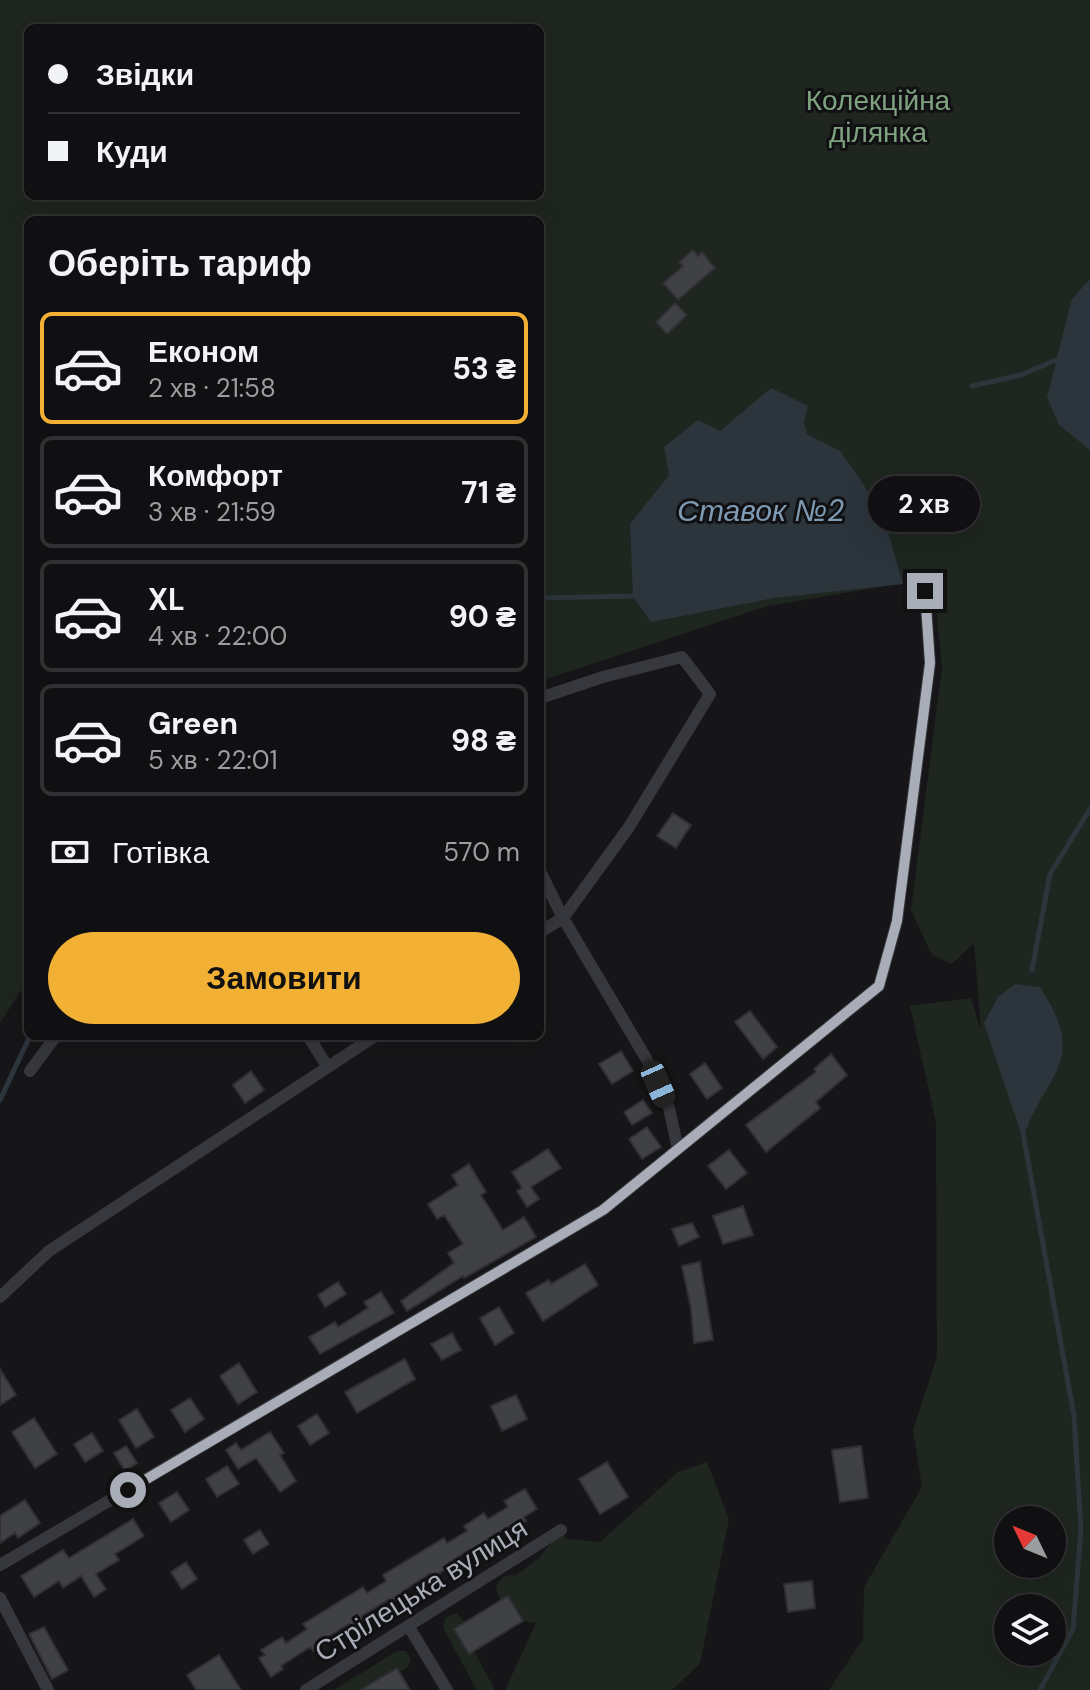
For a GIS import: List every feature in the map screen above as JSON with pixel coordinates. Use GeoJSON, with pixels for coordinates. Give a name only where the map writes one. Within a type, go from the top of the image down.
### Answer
{"type":"FeatureCollection","features":[{"type":"Feature","properties":{"kind":"street"},"geometry":{"type":"LineString","coordinates":[[0,1565],[603,1210],[879,986],[897,921],[930,663],[925,591]]}},
{"type":"Feature","properties":{"kind":"street"},"geometry":{"type":"LineString","coordinates":[[544,697],[603,677],[682,657],[710,694],[629,827],[563,918],[544,930]]}},
{"type":"Feature","properties":{"kind":"street"},"geometry":{"type":"LineString","coordinates":[[544,879],[563,918],[647,1060],[669,1108],[678,1149]]}},
{"type":"Feature","properties":{"kind":"street"},"geometry":{"type":"LineString","coordinates":[[30,1071],[53,1040]]}},
{"type":"Feature","properties":{"kind":"street"},"geometry":{"type":"LineString","coordinates":[[311,1040],[327,1066]]}},
{"type":"Feature","properties":{"kind":"street"},"geometry":{"type":"LineString","coordinates":[[0,1297],[49,1251],[369,1040]]}},
{"type":"Feature","properties":{"kind":"street","name":"Стрілецька вулиця"},"geometry":{"type":"LineString","coordinates":[[306,1690],[561,1530]]}},
{"type":"Feature","properties":{"kind":"street"},"geometry":{"type":"LineString","coordinates":[[0,1598],[48,1690]]}},
{"type":"Feature","properties":{"kind":"street"},"geometry":{"type":"LineString","coordinates":[[409,1627],[447,1690]]}},
{"type":"Feature","properties":{"kind":"green space","name":"Колекційна ділянка"},"geometry":{"type":"Polygon","coordinates":[[[0,0],[1090,0],[1090,1690],[829,1690],[863,1639],[864,1587],[922,1487],[913,1430],[937,1357],[936,1122],[910,1006],[971,998],[981,1031],[974,943],[952,964],[932,955],[911,910],[942,667],[933,578],[768,606],[544,680],[544,216],[24,216],[24,986],[0,1023],[0,0]]]}},
{"type":"Feature","properties":{"kind":"green space"},"geometry":{"type":"Polygon","coordinates":[[[707,1462],[729,1519],[700,1664],[672,1690],[505,1690],[536,1623],[523,1621],[508,1597],[501,1600],[496,1590],[500,1580],[504,1576],[515,1576],[539,1558],[561,1530],[566,1539],[600,1542],[678,1472],[707,1462]]]}},
{"type":"Feature","properties":{"kind":"green space"},"geometry":{"type":"Polygon","coordinates":[[[456,1613],[465,1622],[454,1629],[469,1654],[474,1651],[495,1690],[477,1690],[443,1628],[445,1618],[456,1613]]]}},
{"type":"Feature","properties":{"kind":"green space"},"geometry":{"type":"Polygon","coordinates":[[[397,1651],[406,1651],[411,1659],[408,1667],[400,1672],[397,1668],[361,1690],[334,1690],[397,1651]]]}},
{"type":"Feature","properties":{"kind":"water"},"geometry":{"type":"Polygon","coordinates":[[[1090,279],[1090,450],[1059,425],[1047,397],[1072,299],[1090,279]]]}},
{"type":"Feature","properties":{"kind":"water","name":"Ставок №2"},"geometry":{"type":"Polygon","coordinates":[[[771,388],[808,406],[804,422],[807,434],[840,451],[864,485],[888,532],[903,584],[774,598],[651,622],[633,596],[630,524],[669,475],[664,447],[698,420],[720,431],[771,388]]]}},
{"type":"Feature","properties":{"kind":"water"},"geometry":{"type":"Polygon","coordinates":[[[1015,984],[1040,987],[1055,1013],[1062,1034],[1058,1066],[1023,1139],[984,1023],[998,997],[1015,984]]]}},
{"type":"Feature","properties":{"kind":"building"},"geometry":{"type":"Polygon","coordinates":[[[693,250],[698,256],[702,252],[715,268],[678,300],[663,283],[683,266],[679,262],[693,250]]]}},
{"type":"Feature","properties":{"kind":"building"},"geometry":{"type":"Polygon","coordinates":[[[675,303],[687,315],[667,334],[656,322],[675,303]]]}},
{"type":"Feature","properties":{"kind":"building"},"geometry":{"type":"Polygon","coordinates":[[[673,813],[691,825],[676,848],[657,836],[673,813]]]}},
{"type":"Feature","properties":{"kind":"building"},"geometry":{"type":"Polygon","coordinates":[[[750,1011],[777,1047],[763,1059],[735,1022],[750,1011]]]}},
{"type":"Feature","properties":{"kind":"building"},"geometry":{"type":"Polygon","coordinates":[[[621,1051],[633,1071],[612,1084],[599,1064],[621,1051]]]}},
{"type":"Feature","properties":{"kind":"building"},"geometry":{"type":"Polygon","coordinates":[[[831,1054],[847,1075],[816,1102],[820,1108],[766,1152],[746,1125],[816,1072],[814,1069],[831,1054]]]}},
{"type":"Feature","properties":{"kind":"building"},"geometry":{"type":"Polygon","coordinates":[[[705,1063],[722,1088],[707,1099],[690,1074],[705,1063]]]}},
{"type":"Feature","properties":{"kind":"building"},"geometry":{"type":"Polygon","coordinates":[[[251,1071],[264,1090],[245,1103],[233,1085],[251,1071]]]}},
{"type":"Feature","properties":{"kind":"building"},"geometry":{"type":"Polygon","coordinates":[[[643,1100],[652,1113],[632,1125],[624,1112],[643,1100]]]}},
{"type":"Feature","properties":{"kind":"building"},"geometry":{"type":"Polygon","coordinates":[[[647,1127],[661,1147],[642,1159],[629,1139],[647,1127]]]}},
{"type":"Feature","properties":{"kind":"building"},"geometry":{"type":"Polygon","coordinates":[[[548,1149],[561,1168],[531,1187],[539,1199],[527,1207],[517,1191],[522,1188],[512,1172],[548,1149]]]}},
{"type":"Feature","properties":{"kind":"building"},"geometry":{"type":"Polygon","coordinates":[[[729,1150],[747,1173],[726,1189],[708,1166],[729,1150]]]}},
{"type":"Feature","properties":{"kind":"building"},"geometry":{"type":"Polygon","coordinates":[[[469,1164],[486,1192],[481,1195],[503,1230],[524,1217],[536,1237],[463,1276],[407,1311],[401,1301],[454,1263],[448,1253],[463,1244],[444,1215],[437,1219],[428,1204],[458,1185],[452,1175],[469,1164]]]}},
{"type":"Feature","properties":{"kind":"building"},"geometry":{"type":"Polygon","coordinates":[[[743,1206],[753,1235],[723,1244],[713,1216],[743,1206]]]}},
{"type":"Feature","properties":{"kind":"building"},"geometry":{"type":"Polygon","coordinates":[[[692,1223],[699,1237],[679,1246],[672,1229],[692,1223]]]}},
{"type":"Feature","properties":{"kind":"building"},"geometry":{"type":"Polygon","coordinates":[[[700,1262],[713,1340],[694,1343],[682,1266],[700,1262]]]}},
{"type":"Feature","properties":{"kind":"building"},"geometry":{"type":"Polygon","coordinates":[[[585,1264],[598,1285],[543,1321],[526,1293],[549,1280],[551,1284],[585,1264]]]}},
{"type":"Feature","properties":{"kind":"building"},"geometry":{"type":"Polygon","coordinates":[[[338,1282],[346,1294],[325,1307],[318,1295],[338,1282]]]}},
{"type":"Feature","properties":{"kind":"building"},"geometry":{"type":"Polygon","coordinates":[[[381,1292],[394,1313],[320,1354],[309,1337],[335,1322],[338,1327],[368,1308],[364,1302],[381,1292]]]}},
{"type":"Feature","properties":{"kind":"building"},"geometry":{"type":"Polygon","coordinates":[[[499,1307],[514,1333],[495,1345],[480,1318],[499,1307]]]}},
{"type":"Feature","properties":{"kind":"building"},"geometry":{"type":"Polygon","coordinates":[[[452,1333],[461,1350],[442,1360],[431,1344],[452,1333]]]}},
{"type":"Feature","properties":{"kind":"building"},"geometry":{"type":"Polygon","coordinates":[[[405,1359],[415,1379],[357,1413],[345,1392],[405,1359]]]}},
{"type":"Feature","properties":{"kind":"building"},"geometry":{"type":"Polygon","coordinates":[[[239,1363],[257,1392],[238,1404],[220,1376],[239,1363]]]}},
{"type":"Feature","properties":{"kind":"building"},"geometry":{"type":"Polygon","coordinates":[[[0,1369],[16,1395],[0,1405],[0,1369]]]}},
{"type":"Feature","properties":{"kind":"building"},"geometry":{"type":"Polygon","coordinates":[[[516,1395],[527,1419],[502,1431],[491,1406],[516,1395]]]}},
{"type":"Feature","properties":{"kind":"building"},"geometry":{"type":"Polygon","coordinates":[[[190,1398],[204,1419],[185,1432],[171,1410],[190,1398]]]}},
{"type":"Feature","properties":{"kind":"building"},"geometry":{"type":"Polygon","coordinates":[[[137,1409],[154,1437],[136,1448],[119,1420],[137,1409]]]}},
{"type":"Feature","properties":{"kind":"building"},"geometry":{"type":"Polygon","coordinates":[[[317,1414],[329,1433],[310,1445],[298,1426],[317,1414]]]}},
{"type":"Feature","properties":{"kind":"building"},"geometry":{"type":"Polygon","coordinates":[[[34,1418],[57,1454],[35,1468],[12,1432],[34,1418]]]}},
{"type":"Feature","properties":{"kind":"building"},"geometry":{"type":"Polygon","coordinates":[[[270,1432],[284,1453],[280,1455],[296,1481],[280,1492],[256,1458],[238,1469],[226,1450],[236,1443],[241,1450],[270,1432]]]}},
{"type":"Feature","properties":{"kind":"building"},"geometry":{"type":"Polygon","coordinates":[[[92,1433],[103,1451],[85,1462],[74,1444],[92,1433]]]}},
{"type":"Feature","properties":{"kind":"building"},"geometry":{"type":"Polygon","coordinates":[[[126,1446],[137,1463],[125,1471],[114,1453],[126,1446]]]}},
{"type":"Feature","properties":{"kind":"building"},"geometry":{"type":"Polygon","coordinates":[[[861,1446],[868,1498],[840,1502],[832,1450],[861,1446]]]}},
{"type":"Feature","properties":{"kind":"building"},"geometry":{"type":"Polygon","coordinates":[[[607,1462],[628,1497],[600,1514],[579,1479],[607,1462]]]}},
{"type":"Feature","properties":{"kind":"building"},"geometry":{"type":"Polygon","coordinates":[[[227,1466],[239,1484],[217,1497],[206,1479],[227,1466]]]}},
{"type":"Feature","properties":{"kind":"building"},"geometry":{"type":"Polygon","coordinates":[[[525,1489],[537,1509],[524,1517],[526,1521],[514,1529],[511,1525],[483,1542],[486,1545],[473,1553],[470,1549],[443,1567],[445,1570],[432,1578],[430,1574],[403,1591],[405,1595],[392,1603],[390,1599],[362,1616],[364,1619],[323,1640],[326,1643],[313,1651],[310,1647],[281,1666],[283,1669],[271,1677],[259,1658],[265,1655],[261,1650],[282,1637],[286,1643],[307,1629],[303,1624],[363,1587],[367,1593],[386,1581],[383,1575],[444,1538],[447,1543],[467,1531],[464,1526],[484,1513],[488,1519],[508,1507],[504,1501],[525,1489]]]}},
{"type":"Feature","properties":{"kind":"building"},"geometry":{"type":"Polygon","coordinates":[[[177,1492],[189,1510],[171,1522],[159,1503],[177,1492]]]}},
{"type":"Feature","properties":{"kind":"building"},"geometry":{"type":"Polygon","coordinates":[[[25,1500],[40,1523],[18,1538],[15,1533],[0,1543],[0,1516],[25,1500]]]}},
{"type":"Feature","properties":{"kind":"building"},"geometry":{"type":"Polygon","coordinates":[[[133,1519],[144,1536],[115,1554],[119,1560],[96,1574],[106,1589],[94,1597],[81,1576],[63,1588],[59,1581],[34,1597],[21,1576],[63,1550],[69,1558],[133,1519]]]}},
{"type":"Feature","properties":{"kind":"building"},"geometry":{"type":"Polygon","coordinates":[[[260,1530],[269,1544],[253,1554],[244,1540],[260,1530]]]}},
{"type":"Feature","properties":{"kind":"building"},"geometry":{"type":"Polygon","coordinates":[[[186,1562],[197,1579],[182,1589],[171,1572],[186,1562]]]}},
{"type":"Feature","properties":{"kind":"building"},"geometry":{"type":"Polygon","coordinates":[[[812,1581],[815,1608],[788,1612],[784,1584],[812,1581]]]}},
{"type":"Feature","properties":{"kind":"building"},"geometry":{"type":"Polygon","coordinates":[[[508,1596],[523,1621],[469,1654],[454,1629],[508,1596]]]}},
{"type":"Feature","properties":{"kind":"building"},"geometry":{"type":"Polygon","coordinates":[[[44,1627],[68,1670],[52,1679],[29,1634],[44,1627]]]}},
{"type":"Feature","properties":{"kind":"building"},"geometry":{"type":"Polygon","coordinates":[[[219,1655],[241,1690],[196,1690],[187,1675],[219,1655]]]}},
{"type":"Feature","properties":{"kind":"building"},"geometry":{"type":"Polygon","coordinates":[[[397,1668],[410,1690],[360,1690],[397,1668]]]}},
{"type":"Feature","properties":{"kind":"waterway"},"geometry":{"type":"LineString","coordinates":[[972,386],[1021,375],[1063,357]]}},
{"type":"Feature","properties":{"kind":"waterway"},"geometry":{"type":"LineString","coordinates":[[544,598],[633,596],[638,593]]}},
{"type":"Feature","properties":{"kind":"waterway"},"geometry":{"type":"LineString","coordinates":[[1032,970],[1050,874],[1090,809]]}},
{"type":"Feature","properties":{"kind":"waterway"},"geometry":{"type":"LineString","coordinates":[[0,1100],[28,1040]]}},
{"type":"Feature","properties":{"kind":"waterway"},"geometry":{"type":"LineString","coordinates":[[1023,1133],[1074,1416],[1081,1529],[1073,1629],[1040,1690]]}},
{"type":"Feature","properties":{"kind":"route"},"geometry":{"type":"LineString","coordinates":[[128,1490],[603,1210],[879,986],[897,921],[930,663],[925,591]]}}]}
